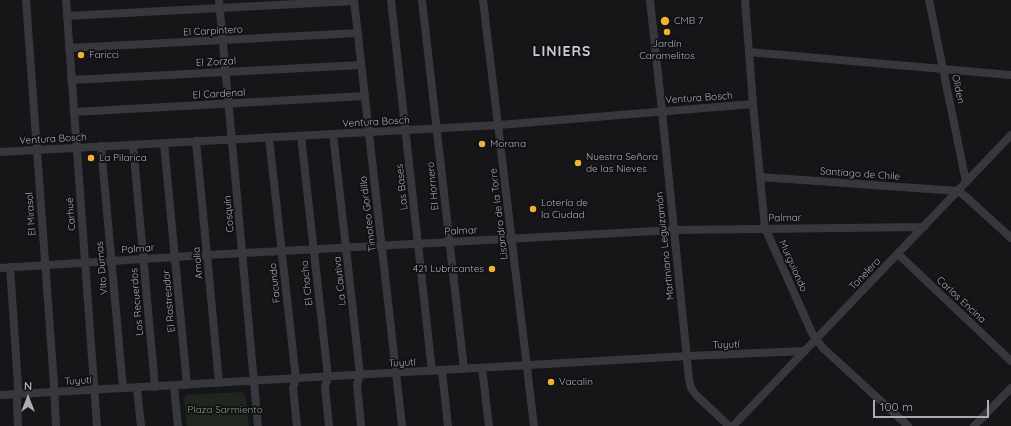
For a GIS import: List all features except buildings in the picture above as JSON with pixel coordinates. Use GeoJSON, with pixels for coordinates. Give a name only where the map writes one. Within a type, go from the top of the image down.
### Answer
{"type":"FeatureCollection","features":[{"type":"Feature","properties":{"kind":"street","name":"El Mirasol"},"geometry":{"type":"LineString","coordinates":[[26,0],[56,426]]}},
{"type":"Feature","properties":{"kind":"street","name":"Carhué"},"geometry":{"type":"LineString","coordinates":[[66,0],[97,426]]}},
{"type":"Feature","properties":{"kind":"street"},"geometry":{"type":"LineString","coordinates":[[67,16],[220,4],[354,0]]}},
{"type":"Feature","properties":{"kind":"street","name":"Timoteo Gordillo"},"geometry":{"type":"LineString","coordinates":[[354,0],[402,426]]}},
{"type":"Feature","properties":{"kind":"street","name":"Las Bases"},"geometry":{"type":"LineString","coordinates":[[391,0],[432,371]]}},
{"type":"Feature","properties":{"kind":"street","name":"El Hornero"},"geometry":{"type":"LineString","coordinates":[[422,0],[464,369]]}},
{"type":"Feature","properties":{"kind":"street","name":"Lisandro de la Torre"},"geometry":{"type":"LineString","coordinates":[[483,0],[534,426]]}},
{"type":"Feature","properties":{"kind":"street","name":"Martiniano Leguizamón"},"geometry":{"type":"LineString","coordinates":[[650,0],[688,379],[691,388],[696,395],[729,426]]}},
{"type":"Feature","properties":{"kind":"street","name":"Murguiondo"},"geometry":{"type":"LineString","coordinates":[[745,0],[765,228],[816,339],[823,348],[908,426]]}},
{"type":"Feature","properties":{"kind":"street","name":"Oliden"},"geometry":{"type":"LineString","coordinates":[[929,0],[966,182]]}},
{"type":"Feature","properties":{"kind":"street","name":"Cosquín"},"geometry":{"type":"LineString","coordinates":[[220,4],[258,426]]}},
{"type":"Feature","properties":{"kind":"street","name":"El Carpintero"},"geometry":{"type":"LineString","coordinates":[[69,48],[358,33]]}},
{"type":"Feature","properties":{"kind":"street"},"geometry":{"type":"LineString","coordinates":[[749,52],[1011,75]]}},
{"type":"Feature","properties":{"kind":"street","name":"El Zorzal"},"geometry":{"type":"LineString","coordinates":[[71,80],[362,64]]}},
{"type":"Feature","properties":{"kind":"street","name":"El Cardenal"},"geometry":{"type":"LineString","coordinates":[[74,112],[365,96]]}},
{"type":"Feature","properties":{"kind":"street","name":"Ventura Bosch"},"geometry":{"type":"LineString","coordinates":[[0,152],[437,129],[753,104]]}},
{"type":"Feature","properties":{"kind":"street","name":"La Cautiva"},"geometry":{"type":"LineString","coordinates":[[333,134],[360,375],[357,385],[361,426]]}},
{"type":"Feature","properties":{"kind":"street","name":"Tonelero"},"geometry":{"type":"LineString","coordinates":[[733,426],[1011,135]]}},
{"type":"Feature","properties":{"kind":"street","name":"El Chacho"},"geometry":{"type":"LineString","coordinates":[[301,136],[328,377],[325,387],[329,426]]}},
{"type":"Feature","properties":{"kind":"street","name":"Facundo"},"geometry":{"type":"LineString","coordinates":[[269,138],[296,379],[293,388],[297,426]]}},
{"type":"Feature","properties":{"kind":"street","name":"Amalia"},"geometry":{"type":"LineString","coordinates":[[196,141],[219,383]]}},
{"type":"Feature","properties":{"kind":"street","name":"El Rastreador"},"geometry":{"type":"LineString","coordinates":[[164,143],[187,385]]}},
{"type":"Feature","properties":{"kind":"street","name":"Los Recuerdos"},"geometry":{"type":"LineString","coordinates":[[132,145],[155,387]]}},
{"type":"Feature","properties":{"kind":"street","name":"Vito Dumas"},"geometry":{"type":"LineString","coordinates":[[101,146],[123,388]]}},
{"type":"Feature","properties":{"kind":"street","name":"Santiago de Chile"},"geometry":{"type":"LineString","coordinates":[[760,177],[958,191]]}},
{"type":"Feature","properties":{"kind":"street"},"geometry":{"type":"LineString","coordinates":[[958,191],[1011,238]]}},
{"type":"Feature","properties":{"kind":"street","name":"Palmar"},"geometry":{"type":"LineString","coordinates":[[0,268],[381,245],[674,230],[924,226]]}},
{"type":"Feature","properties":{"kind":"street","name":"Carlos Encina"},"geometry":{"type":"LineString","coordinates":[[898,254],[1011,361]]}},
{"type":"Feature","properties":{"kind":"street"},"geometry":{"type":"LineString","coordinates":[[10,267],[18,385],[18,426]]}},
{"type":"Feature","properties":{"kind":"street","name":"Tuyutí"},"geometry":{"type":"LineString","coordinates":[[0,395],[686,356],[805,351]]}},
{"type":"Feature","properties":{"kind":"street"},"geometry":{"type":"LineString","coordinates":[[482,368],[489,426]]}},
{"type":"Feature","properties":{"kind":"street"},"geometry":{"type":"LineString","coordinates":[[442,371],[448,426]]}},
{"type":"Feature","properties":{"kind":"street"},"geometry":{"type":"LineString","coordinates":[[174,386],[178,426]]}},
{"type":"Feature","properties":{"kind":"street"},"geometry":{"type":"LineString","coordinates":[[137,388],[140,426]]}},
{"type":"Feature","properties":{"kind":"street"},"geometry":{"type":"LineString","coordinates":[[974,426],[1011,388]]}},
{"type":"Feature","properties":{"kind":"green space","name":"Plaza Sarmiento"},"geometry":{"type":"Polygon","coordinates":[[[242,392],[246,396],[249,426],[187,426],[184,398],[187,395],[242,392]]]}},
{"type":"Feature","properties":{"kind":"place","name":"CMB 7"},"geometry":{"type":"Point","coordinates":[665,21]}},
{"type":"Feature","properties":{"kind":"place","name":"Jardín Caramelitos"},"geometry":{"type":"Point","coordinates":[667,32]}},
{"type":"Feature","properties":{"kind":"place","name":"Faricci"},"geometry":{"type":"Point","coordinates":[81,55]}},
{"type":"Feature","properties":{"kind":"place","name":"Morana"},"geometry":{"type":"Point","coordinates":[482,144]}},
{"type":"Feature","properties":{"kind":"place","name":"La Pilarica"},"geometry":{"type":"Point","coordinates":[91,158]}},
{"type":"Feature","properties":{"kind":"place","name":"Nuestra Señora de las Nieves"},"geometry":{"type":"Point","coordinates":[578,163]}},
{"type":"Feature","properties":{"kind":"place","name":"Lotería de la Ciudad"},"geometry":{"type":"Point","coordinates":[533,209]}},
{"type":"Feature","properties":{"kind":"place","name":"421 Lubricantes"},"geometry":{"type":"Point","coordinates":[492,269]}},
{"type":"Feature","properties":{"kind":"place","name":"Vacalin"},"geometry":{"type":"Point","coordinates":[551,382]}},
{"type":"Feature","properties":{"kind":"district","name":"LINIERS"},"geometry":{"type":"Point","coordinates":[562,52]}}]}
